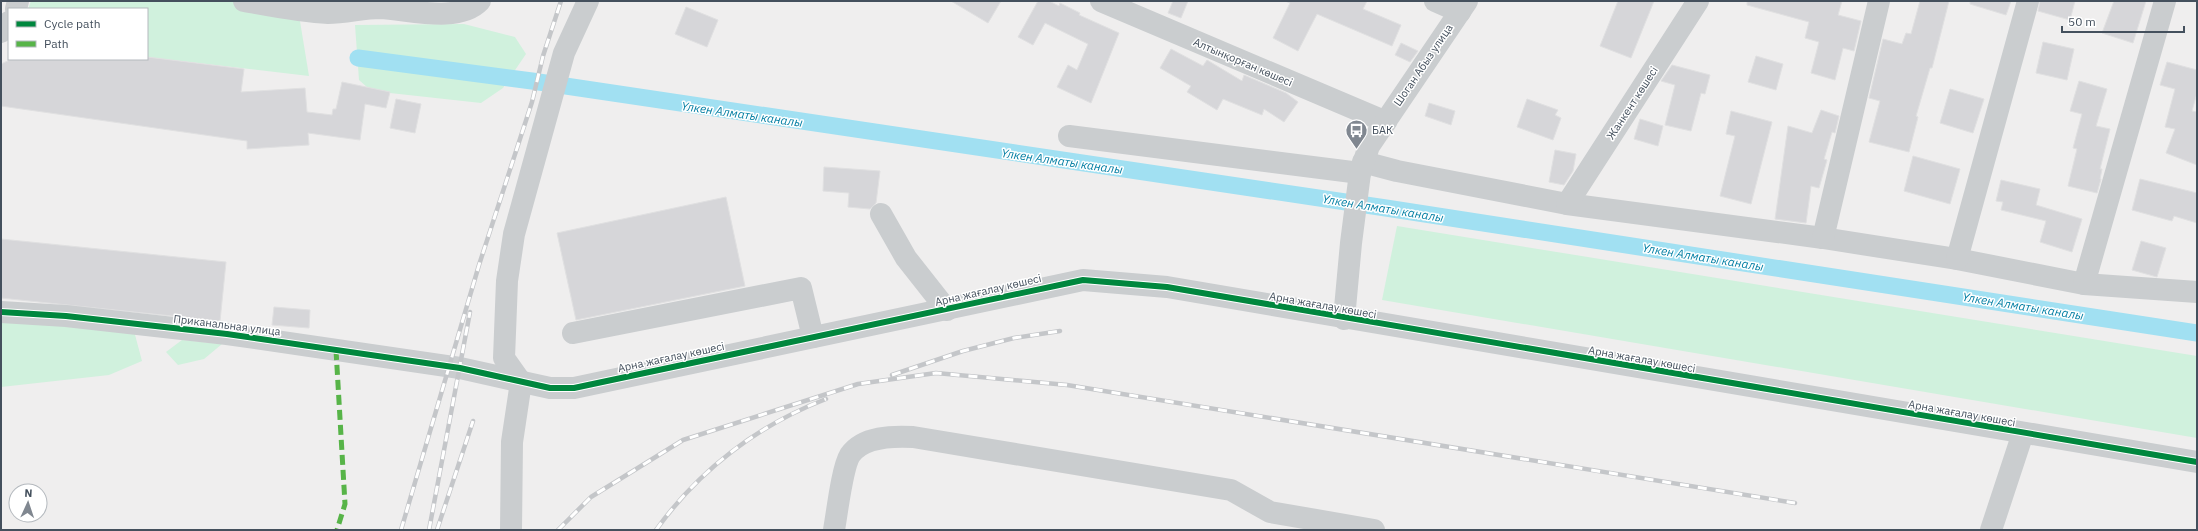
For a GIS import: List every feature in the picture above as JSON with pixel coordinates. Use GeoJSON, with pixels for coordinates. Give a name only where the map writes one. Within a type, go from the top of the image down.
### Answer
{"type":"FeatureCollection","features":[{"type":"Feature","properties":{"kind":"street"},"geometry":{"type":"LineString","coordinates":[[244,1],[328,13],[337,6],[380,8],[418,13],[454,12],[473,8],[480,1]]}},
{"type":"Feature","properties":{"kind":"street"},"geometry":{"type":"LineString","coordinates":[[512,530],[512,442],[520,382],[504,358],[507,281],[514,234],[548,103],[564,52],[588,1]]}},
{"type":"Feature","properties":{"kind":"street","name":"Алтынқорған көшесі"},"geometry":{"type":"LineString","coordinates":[[1101,1],[1386,122]]}},
{"type":"Feature","properties":{"kind":"street"},"geometry":{"type":"LineString","coordinates":[[1435,1],[1463,6]]}},
{"type":"Feature","properties":{"kind":"street","name":"Жанкент көшесі"},"geometry":{"type":"LineString","coordinates":[[1567,204],[1698,1]]}},
{"type":"Feature","properties":{"kind":"street"},"geometry":{"type":"LineString","coordinates":[[1823,238],[1879,1]]}},
{"type":"Feature","properties":{"kind":"street"},"geometry":{"type":"LineString","coordinates":[[1957,259],[2028,1]]}},
{"type":"Feature","properties":{"kind":"street"},"geometry":{"type":"LineString","coordinates":[[2084,284],[2165,1]]}},
{"type":"Feature","properties":{"kind":"street","name":"Шоган Абыз улица"},"geometry":{"type":"LineString","coordinates":[[1344,319],[1351,243],[1362,168],[1369,146],[1463,6]]}},
{"type":"Feature","properties":{"kind":"street"},"geometry":{"type":"LineString","coordinates":[[1,32],[8,23]]}},
{"type":"Feature","properties":{"kind":"street"},"geometry":{"type":"LineString","coordinates":[[1069,136],[1397,171],[1567,204],[1823,238],[1957,259],[2084,284],[2197,292]]}},
{"type":"Feature","properties":{"kind":"street"},"geometry":{"type":"LineString","coordinates":[[881,214],[906,258],[947,310]]}},
{"type":"Feature","properties":{"kind":"street","name":"Арна жағалау көшесі"},"geometry":{"type":"LineString","coordinates":[[450,367],[550,388],[574,388],[1083,280],[1167,287],[1344,319],[2197,462]]}},
{"type":"Feature","properties":{"kind":"street"},"geometry":{"type":"LineString","coordinates":[[573,333],[801,288],[813,337]]}},
{"type":"Feature","properties":{"kind":"street","name":"Приканальная улица"},"geometry":{"type":"LineString","coordinates":[[1,312],[66,316],[227,334],[450,367]]}},
{"type":"Feature","properties":{"kind":"street"},"geometry":{"type":"LineString","coordinates":[[1991,530],[2023,433]]}},
{"type":"Feature","properties":{"kind":"street"},"geometry":{"type":"LineString","coordinates":[[834,530],[842,484],[850,455],[866,443],[887,436],[913,438],[1231,490],[1268,521],[1374,530]]}},
{"type":"Feature","properties":{"kind":"green space"},"geometry":{"type":"Polygon","coordinates":[[[31,1],[244,1],[298,9],[309,76],[148,57],[148,8],[28,8],[31,1]]]}},
{"type":"Feature","properties":{"kind":"green space"},"geometry":{"type":"Polygon","coordinates":[[[464,24],[515,37],[526,54],[503,88],[481,103],[390,93],[368,88],[359,80],[355,25],[464,24]]]}},
{"type":"Feature","properties":{"kind":"green space"},"geometry":{"type":"Polygon","coordinates":[[[1397,226],[2197,356],[2197,438],[1382,300],[1397,226]]]}},
{"type":"Feature","properties":{"kind":"green space"},"geometry":{"type":"Polygon","coordinates":[[[1,321],[134,331],[142,361],[109,375],[1,387],[1,321]]]}},
{"type":"Feature","properties":{"kind":"green space"},"geometry":{"type":"Polygon","coordinates":[[[182,340],[222,344],[204,359],[178,365],[166,352],[182,340]]]}},
{"type":"Feature","properties":{"kind":"building"},"geometry":{"type":"Polygon","coordinates":[[[951,1],[1001,1],[988,23],[951,1]]]}},
{"type":"Feature","properties":{"kind":"building"},"geometry":{"type":"Polygon","coordinates":[[[1038,1],[1049,1],[1059,6],[1060,3],[1080,13],[1079,15],[1119,33],[1091,103],[1057,87],[1068,65],[1077,70],[1088,44],[1045,23],[1033,45],[1018,37],[1038,1]]]}},
{"type":"Feature","properties":{"kind":"building"},"geometry":{"type":"Polygon","coordinates":[[[1173,1],[1188,1],[1181,18],[1168,13],[1173,1]]]}},
{"type":"Feature","properties":{"kind":"building"},"geometry":{"type":"Polygon","coordinates":[[[1285,1],[1367,1],[1363,9],[1401,25],[1392,46],[1317,14],[1298,51],[1273,38],[1290,3],[1285,1]]]}},
{"type":"Feature","properties":{"kind":"building"},"geometry":{"type":"Polygon","coordinates":[[[1618,1],[1654,1],[1631,58],[1600,46],[1618,1]]]}},
{"type":"Feature","properties":{"kind":"building"},"geometry":{"type":"Polygon","coordinates":[[[1747,1],[1842,1],[1838,15],[1861,21],[1854,51],[1843,48],[1835,80],[1811,73],[1819,42],[1805,38],[1809,22],[1747,5],[1747,1]]]}},
{"type":"Feature","properties":{"kind":"building"},"geometry":{"type":"Polygon","coordinates":[[[1920,1],[1949,1],[1932,68],[1930,68],[1916,116],[1918,117],[1909,152],[1869,142],[1880,101],[1869,98],[1883,39],[1902,44],[1906,33],[1911,34],[1920,1]]]}},
{"type":"Feature","properties":{"kind":"building"},"geometry":{"type":"Polygon","coordinates":[[[1970,1],[2011,1],[2006,15],[1970,4],[1970,1]]]}},
{"type":"Feature","properties":{"kind":"building"},"geometry":{"type":"Polygon","coordinates":[[[2040,1],[2075,1],[2070,20],[2038,11],[2040,1]]]}},
{"type":"Feature","properties":{"kind":"building"},"geometry":{"type":"Polygon","coordinates":[[[2114,1],[2146,1],[2133,43],[2102,33],[2114,1]]]}},
{"type":"Feature","properties":{"kind":"building"},"geometry":{"type":"Polygon","coordinates":[[[686,7],[718,20],[707,47],[675,34],[686,7]]]}},
{"type":"Feature","properties":{"kind":"building"},"geometry":{"type":"Polygon","coordinates":[[[2043,42],[2074,49],[2067,80],[2036,73],[2043,42]]]}},
{"type":"Feature","properties":{"kind":"building"},"geometry":{"type":"Polygon","coordinates":[[[1401,43],[1418,51],[1410,62],[1395,55],[1401,43]]]}},
{"type":"Feature","properties":{"kind":"building"},"geometry":{"type":"Polygon","coordinates":[[[1171,49],[1203,66],[1207,60],[1242,81],[1244,75],[1286,93],[1298,102],[1284,122],[1264,109],[1262,115],[1223,99],[1217,110],[1187,92],[1191,86],[1160,68],[1171,49]]]}},
{"type":"Feature","properties":{"kind":"building"},"geometry":{"type":"Polygon","coordinates":[[[1756,56],[1783,64],[1776,90],[1748,82],[1756,56]]]}},
{"type":"Feature","properties":{"kind":"building"},"geometry":{"type":"Polygon","coordinates":[[[148,57],[244,69],[241,92],[305,88],[307,112],[332,115],[333,109],[336,109],[342,82],[390,92],[386,108],[365,104],[360,140],[308,133],[309,145],[247,149],[247,141],[1,106],[1,64],[10,60],[148,60],[148,57]]]}},
{"type":"Feature","properties":{"kind":"building"},"geometry":{"type":"Polygon","coordinates":[[[2167,62],[2197,70],[2197,93],[2192,111],[2197,112],[2197,165],[2166,153],[2175,129],[2165,127],[2175,89],[2160,85],[2167,62]]]}},
{"type":"Feature","properties":{"kind":"building"},"geometry":{"type":"Polygon","coordinates":[[[1672,65],[1710,75],[1705,94],[1701,93],[1691,131],[1665,125],[1675,85],[1661,81],[1672,65]]]}},
{"type":"Feature","properties":{"kind":"building"},"geometry":{"type":"Polygon","coordinates":[[[2079,81],[2107,89],[2096,126],[2110,129],[2100,169],[2102,169],[2101,179],[2097,193],[2068,186],[2077,149],[2073,148],[2082,114],[2070,111],[2079,81]]]}},
{"type":"Feature","properties":{"kind":"building"},"geometry":{"type":"Polygon","coordinates":[[[1950,89],[1984,99],[1973,133],[1940,123],[1950,89]]]}},
{"type":"Feature","properties":{"kind":"building"},"geometry":{"type":"Polygon","coordinates":[[[396,99],[421,104],[415,133],[390,128],[396,99]]]}},
{"type":"Feature","properties":{"kind":"building"},"geometry":{"type":"Polygon","coordinates":[[[1527,99],[1558,110],[1555,115],[1561,118],[1553,140],[1517,127],[1527,99]]]}},
{"type":"Feature","properties":{"kind":"building"},"geometry":{"type":"Polygon","coordinates":[[[1429,103],[1455,111],[1451,125],[1425,116],[1429,103]]]}},
{"type":"Feature","properties":{"kind":"building"},"geometry":{"type":"Polygon","coordinates":[[[1821,110],[1839,116],[1835,133],[1832,132],[1824,159],[1827,160],[1819,188],[1811,186],[1806,223],[1775,219],[1788,126],[1812,133],[1821,110]]]}},
{"type":"Feature","properties":{"kind":"building"},"geometry":{"type":"Polygon","coordinates":[[[1731,111],[1772,122],[1751,204],[1720,196],[1735,136],[1726,134],[1731,111]]]}},
{"type":"Feature","properties":{"kind":"building"},"geometry":{"type":"Polygon","coordinates":[[[1640,119],[1663,126],[1658,146],[1634,139],[1640,119]]]}},
{"type":"Feature","properties":{"kind":"building"},"geometry":{"type":"Polygon","coordinates":[[[1555,150],[1576,154],[1573,171],[1564,185],[1549,182],[1555,150]]]}},
{"type":"Feature","properties":{"kind":"building"},"geometry":{"type":"Polygon","coordinates":[[[1913,156],[1960,169],[1950,204],[1904,191],[1913,156]]]}},
{"type":"Feature","properties":{"kind":"building"},"geometry":{"type":"Polygon","coordinates":[[[824,167],[880,171],[876,203],[870,209],[848,207],[849,193],[823,191],[824,167]]]}},
{"type":"Feature","properties":{"kind":"building"},"geometry":{"type":"Polygon","coordinates":[[[2140,179],[2197,193],[2197,223],[2174,216],[2172,221],[2132,210],[2140,179]]]}},
{"type":"Feature","properties":{"kind":"building"},"geometry":{"type":"Polygon","coordinates":[[[2001,180],[2040,189],[2036,205],[2082,219],[2072,252],[2040,242],[2046,221],[2001,210],[2003,202],[1996,201],[2001,180]]]}},
{"type":"Feature","properties":{"kind":"building"},"geometry":{"type":"Polygon","coordinates":[[[726,197],[745,286],[576,320],[557,233],[726,197]]]}},
{"type":"Feature","properties":{"kind":"building"},"geometry":{"type":"Polygon","coordinates":[[[1,239],[226,262],[220,321],[1,298],[1,239]]]}},
{"type":"Feature","properties":{"kind":"building"},"geometry":{"type":"Polygon","coordinates":[[[2141,241],[2166,248],[2157,277],[2132,270],[2141,241]]]}},
{"type":"Feature","properties":{"kind":"building"},"geometry":{"type":"Polygon","coordinates":[[[274,307],[310,310],[309,328],[272,325],[274,307]]]}},
{"type":"Feature","properties":{"kind":"waterway","name":"Үлкен Алматы каналы"},"geometry":{"type":"LineString","coordinates":[[358,58],[532,81],[1386,208],[2197,333]]}},
{"type":"Feature","properties":{"kind":"railway"},"geometry":{"type":"LineString","coordinates":[[401,530],[479,265],[532,102],[543,56],[561,1]]}},
{"type":"Feature","properties":{"kind":"railway"},"geometry":{"type":"LineString","coordinates":[[429,530],[470,312]]}},
{"type":"Feature","properties":{"kind":"railway"},"geometry":{"type":"LineString","coordinates":[[892,375],[963,351],[1014,338],[1060,331]]}},
{"type":"Feature","properties":{"kind":"railway"},"geometry":{"type":"LineString","coordinates":[[558,530],[591,497],[683,440],[858,384],[936,373],[1067,385],[1795,503]]}},
{"type":"Feature","properties":{"kind":"railway"},"geometry":{"type":"LineString","coordinates":[[656,530],[691,488],[732,452],[777,422],[826,399]]}},
{"type":"Feature","properties":{"kind":"railway"},"geometry":{"type":"LineString","coordinates":[[437,530],[473,421]]}},
{"type":"Feature","properties":{"kind":"marked path"},"geometry":{"type":"LineString","coordinates":[[336,350],[345,504],[337,530]]}},
{"type":"Feature","properties":{"kind":"cycle path"},"geometry":{"type":"LineString","coordinates":[[1,312],[66,316],[227,334],[460,368],[550,388],[574,388],[1083,280],[1167,287],[2197,462]]}},
{"type":"Feature","properties":{"kind":"place","name":"БАК"},"geometry":{"type":"Point","coordinates":[1356,150]}}]}
